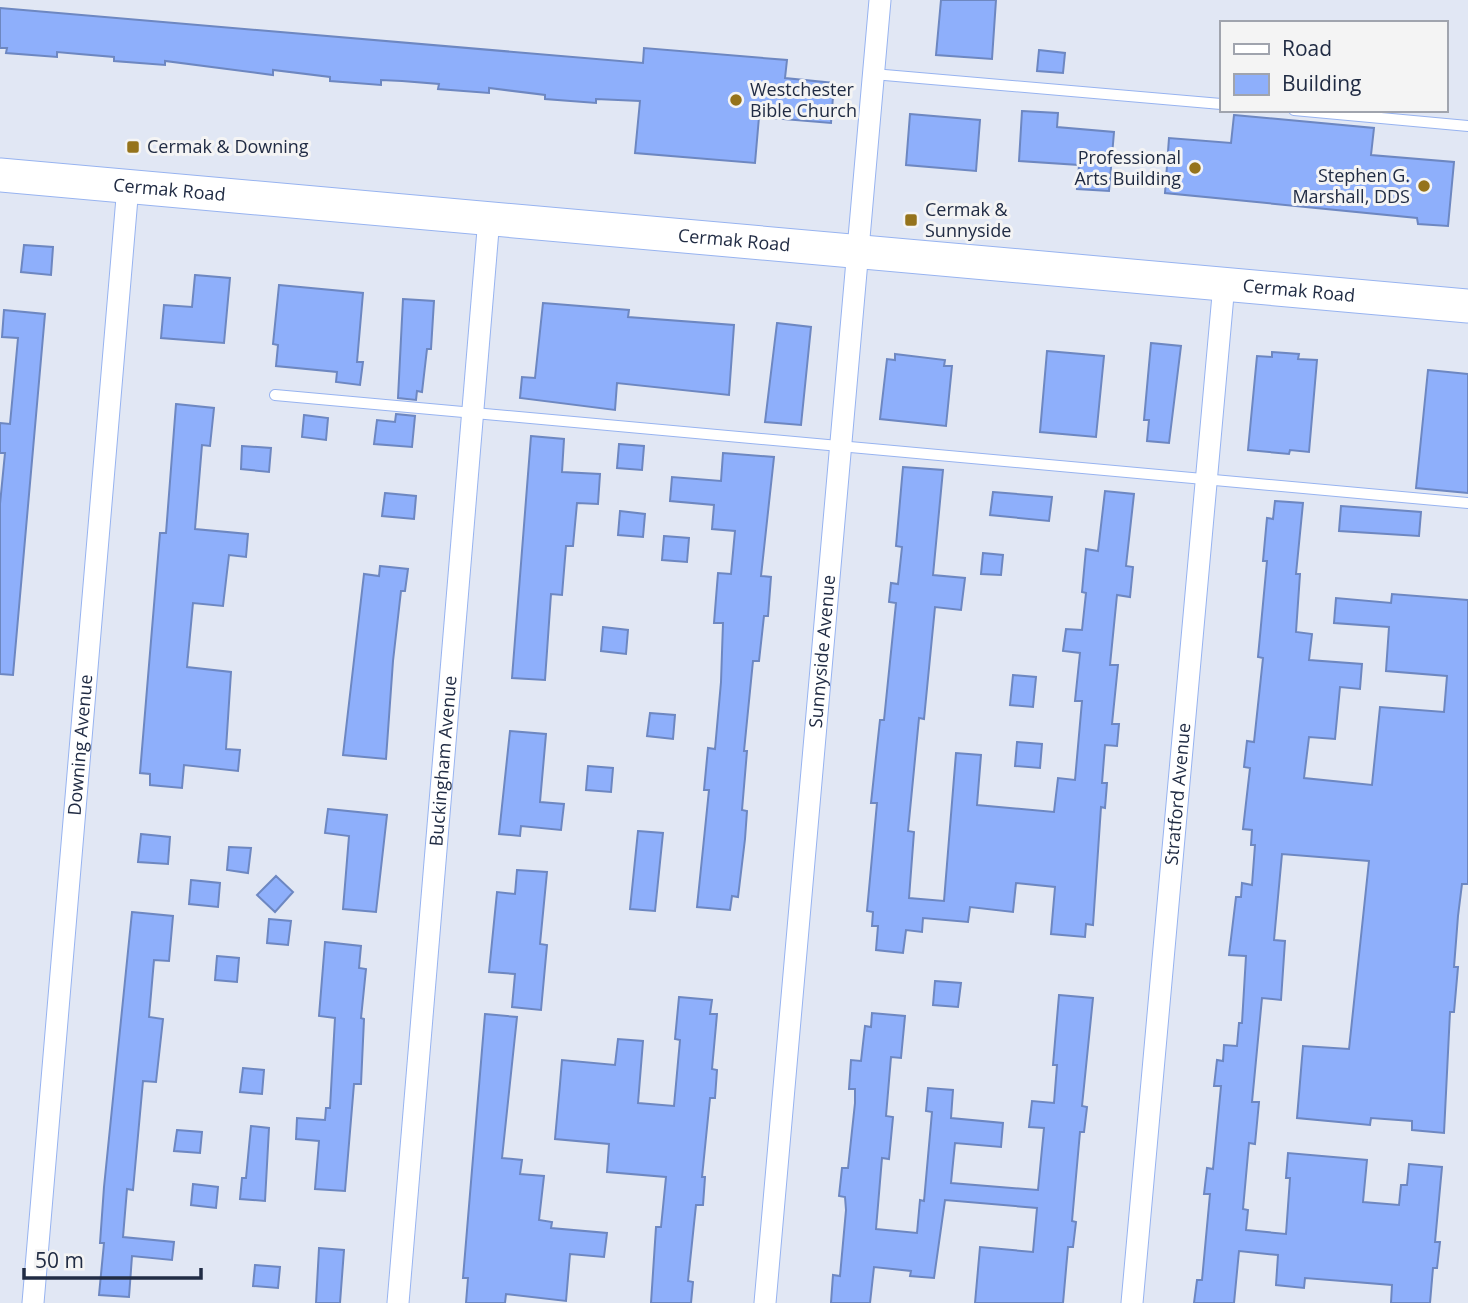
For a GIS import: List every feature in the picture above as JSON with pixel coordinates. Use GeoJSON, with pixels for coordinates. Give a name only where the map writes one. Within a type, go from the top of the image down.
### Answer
{"type":"FeatureCollection","features":[{"type":"Feature","properties":{"kind":"main road","name":"Cermak Road"},"geometry":{"type":"LineString","coordinates":[[0,175],[1468,306]]}},
{"type":"Feature","properties":{"kind":"street","name":"Sunnyside Avenue"},"geometry":{"type":"LineString","coordinates":[[765,1303],[880,0]]}},
{"type":"Feature","properties":{"kind":"street","name":"Downing Avenue"},"geometry":{"type":"LineString","coordinates":[[33,1303],[128,186]]}},
{"type":"Feature","properties":{"kind":"street","name":"Buckingham Avenue"},"geometry":{"type":"LineString","coordinates":[[398,1303],[489,218]]}},
{"type":"Feature","properties":{"kind":"street","name":"Stratford Avenue"},"geometry":{"type":"LineString","coordinates":[[1132,1303],[1224,284]]}},
{"type":"Feature","properties":{"kind":"lane"},"geometry":{"type":"LineString","coordinates":[[873,74],[1220,104]]}},
{"type":"Feature","properties":{"kind":"lane"},"geometry":{"type":"LineString","coordinates":[[1317,112],[1468,125]]}},
{"type":"Feature","properties":{"kind":"lane"},"geometry":{"type":"LineString","coordinates":[[275,395],[1468,503]]}},
{"type":"Feature","properties":{"kind":"building"},"geometry":{"type":"Polygon","coordinates":[[[941,0],[996,0],[992,59],[936,55],[941,0]]]}},
{"type":"Feature","properties":{"kind":"building"},"geometry":{"type":"Polygon","coordinates":[[[0,8],[643,63],[644,48],[787,60],[785,78],[834,83],[831,123],[759,117],[755,163],[635,153],[640,101],[596,99],[596,103],[545,99],[545,95],[489,88],[489,93],[438,89],[439,84],[381,80],[381,85],[330,81],[330,77],[273,70],[273,75],[165,61],[165,65],[114,61],[114,57],[57,52],[57,57],[6,53],[7,48],[0,48],[0,8]]]}},
{"type":"Feature","properties":{"kind":"building"},"geometry":{"type":"Polygon","coordinates":[[[1039,50],[1065,53],[1063,73],[1037,71],[1039,50]]]}},
{"type":"Feature","properties":{"kind":"building"},"geometry":{"type":"Polygon","coordinates":[[[1022,111],[1058,113],[1057,127],[1114,132],[1109,191],[1077,189],[1079,165],[1019,161],[1022,111]]]}},
{"type":"Feature","properties":{"kind":"building"},"geometry":{"type":"Polygon","coordinates":[[[910,114],[980,120],[976,171],[906,165],[910,114]]]}},
{"type":"Feature","properties":{"kind":"building"},"geometry":{"type":"Polygon","coordinates":[[[1234,115],[1374,128],[1371,155],[1454,162],[1448,226],[1418,224],[1417,218],[1165,193],[1169,138],[1231,143],[1234,115]]]}},
{"type":"Feature","properties":{"kind":"building"},"geometry":{"type":"Polygon","coordinates":[[[24,245],[53,247],[51,275],[21,272],[24,245]]]}},
{"type":"Feature","properties":{"kind":"building"},"geometry":{"type":"Polygon","coordinates":[[[195,275],[230,278],[224,343],[161,338],[164,305],[192,307],[195,275]]]}},
{"type":"Feature","properties":{"kind":"building"},"geometry":{"type":"Polygon","coordinates":[[[279,285],[363,293],[357,362],[363,362],[360,385],[336,382],[337,372],[276,366],[278,345],[273,344],[279,285]]]}},
{"type":"Feature","properties":{"kind":"building"},"geometry":{"type":"Polygon","coordinates":[[[403,299],[434,301],[431,349],[427,349],[422,392],[417,391],[416,400],[398,398],[403,299]]]}},
{"type":"Feature","properties":{"kind":"building"},"geometry":{"type":"Polygon","coordinates":[[[543,303],[629,310],[628,317],[734,325],[729,395],[617,383],[615,410],[520,398],[522,377],[535,378],[543,303]]]}},
{"type":"Feature","properties":{"kind":"building"},"geometry":{"type":"Polygon","coordinates":[[[4,310],[45,314],[13,675],[0,674],[0,504],[5,453],[0,453],[0,423],[10,424],[18,338],[2,337],[4,310]]]}},
{"type":"Feature","properties":{"kind":"building"},"geometry":{"type":"Polygon","coordinates":[[[777,323],[811,327],[801,425],[765,422],[777,323]]]}},
{"type":"Feature","properties":{"kind":"building"},"geometry":{"type":"Polygon","coordinates":[[[1151,343],[1181,346],[1169,443],[1147,441],[1149,420],[1144,420],[1151,343]]]}},
{"type":"Feature","properties":{"kind":"building"},"geometry":{"type":"Polygon","coordinates":[[[1047,351],[1104,356],[1096,437],[1040,432],[1047,351]]]}},
{"type":"Feature","properties":{"kind":"building"},"geometry":{"type":"Polygon","coordinates":[[[1272,352],[1299,354],[1298,359],[1317,360],[1309,452],[1290,450],[1289,454],[1248,450],[1257,356],[1272,357],[1272,352]]]}},
{"type":"Feature","properties":{"kind":"building"},"geometry":{"type":"Polygon","coordinates":[[[895,354],[945,360],[944,366],[952,366],[946,426],[880,419],[887,359],[895,360],[895,354]]]}},
{"type":"Feature","properties":{"kind":"building"},"geometry":{"type":"Polygon","coordinates":[[[1428,370],[1468,374],[1468,493],[1416,488],[1428,370]]]}},
{"type":"Feature","properties":{"kind":"building"},"geometry":{"type":"Polygon","coordinates":[[[176,404],[214,408],[210,446],[202,445],[195,529],[248,534],[246,557],[229,555],[223,606],[193,603],[187,667],[231,672],[226,749],[240,750],[238,771],[184,765],[182,788],[150,785],[150,774],[140,773],[160,533],[166,533],[176,404]]]}},
{"type":"Feature","properties":{"kind":"building"},"geometry":{"type":"Polygon","coordinates":[[[396,414],[415,416],[412,447],[374,444],[377,420],[395,422],[396,414]]]}},
{"type":"Feature","properties":{"kind":"building"},"geometry":{"type":"Polygon","coordinates":[[[304,415],[328,418],[326,440],[302,437],[304,415]]]}},
{"type":"Feature","properties":{"kind":"building"},"geometry":{"type":"Polygon","coordinates":[[[531,436],[564,439],[562,472],[600,474],[598,504],[577,503],[573,546],[566,546],[562,595],[551,594],[545,680],[512,678],[531,436]]]}},
{"type":"Feature","properties":{"kind":"building"},"geometry":{"type":"Polygon","coordinates":[[[619,444],[644,446],[642,470],[617,468],[619,444]]]}},
{"type":"Feature","properties":{"kind":"building"},"geometry":{"type":"Polygon","coordinates":[[[242,446],[271,448],[269,472],[241,469],[242,446]]]}},
{"type":"Feature","properties":{"kind":"building"},"geometry":{"type":"Polygon","coordinates":[[[723,453],[774,457],[761,576],[771,577],[768,616],[764,616],[759,661],[753,661],[744,751],[747,751],[742,810],[747,811],[745,839],[738,897],[732,896],[730,910],[697,907],[709,790],[704,790],[708,748],[715,749],[721,682],[723,623],[714,623],[718,573],[731,574],[735,531],[712,529],[714,505],[670,501],[672,477],[721,481],[723,453]]]}},
{"type":"Feature","properties":{"kind":"building"},"geometry":{"type":"Polygon","coordinates":[[[903,467],[943,470],[933,575],[965,578],[961,610],[935,607],[924,719],[919,718],[908,831],[914,832],[909,898],[944,901],[956,753],[981,755],[977,805],[1054,812],[1058,778],[1075,780],[1082,701],[1075,701],[1080,653],[1063,651],[1066,629],[1082,630],[1086,593],[1082,592],[1086,549],[1098,551],[1105,491],[1134,494],[1126,566],[1133,567],[1130,597],[1117,595],[1110,665],[1118,665],[1112,724],[1119,724],[1117,746],[1105,745],[1102,783],[1107,783],[1105,808],[1101,807],[1093,925],[1086,924],[1085,937],[1051,934],[1055,887],[1016,883],[1013,912],[970,907],[968,922],[923,918],[922,932],[906,930],[903,953],[876,950],[878,926],[872,926],[873,912],[867,911],[877,803],[871,803],[880,720],[884,720],[896,603],[889,602],[891,583],[898,584],[902,547],[896,546],[903,467]]]}},
{"type":"Feature","properties":{"kind":"building"},"geometry":{"type":"Polygon","coordinates":[[[993,492],[1052,497],[1049,521],[990,515],[993,492]]]}},
{"type":"Feature","properties":{"kind":"building"},"geometry":{"type":"Polygon","coordinates":[[[385,493],[416,496],[414,519],[382,516],[385,493]]]}},
{"type":"Feature","properties":{"kind":"building"},"geometry":{"type":"Polygon","coordinates":[[[1275,501],[1303,503],[1296,574],[1300,574],[1296,632],[1312,634],[1309,660],[1362,664],[1360,689],[1340,687],[1335,739],[1309,737],[1304,778],[1372,785],[1380,707],[1444,712],[1447,676],[1386,671],[1389,627],[1334,623],[1336,598],[1391,603],[1392,594],[1468,600],[1468,884],[1462,884],[1458,916],[1454,967],[1458,967],[1454,1012],[1450,1012],[1444,1133],[1412,1130],[1412,1121],[1371,1118],[1370,1125],[1297,1118],[1303,1046],[1349,1049],[1369,861],[1282,854],[1274,940],[1285,941],[1281,1000],[1262,998],[1252,1102],[1259,1102],[1255,1144],[1249,1143],[1243,1209],[1248,1210],[1246,1230],[1286,1234],[1290,1178],[1286,1178],[1288,1153],[1367,1160],[1363,1202],[1399,1205],[1401,1185],[1407,1185],[1409,1164],[1442,1167],[1435,1242],[1440,1242],[1437,1268],[1433,1268],[1430,1303],[1391,1303],[1392,1285],[1305,1278],[1304,1288],[1276,1285],[1278,1255],[1239,1251],[1234,1303],[1194,1303],[1197,1280],[1202,1280],[1210,1194],[1204,1194],[1207,1168],[1213,1169],[1221,1086],[1214,1086],[1217,1060],[1223,1061],[1224,1045],[1237,1046],[1239,1023],[1242,1023],[1246,956],[1229,955],[1236,897],[1241,897],[1242,883],[1252,885],[1255,845],[1251,845],[1252,830],[1243,829],[1250,768],[1244,767],[1247,741],[1254,742],[1263,658],[1258,657],[1267,561],[1263,561],[1267,518],[1273,519],[1275,501]]]}},
{"type":"Feature","properties":{"kind":"building"},"geometry":{"type":"Polygon","coordinates":[[[1341,506],[1421,512],[1419,536],[1339,531],[1341,506]]]}},
{"type":"Feature","properties":{"kind":"building"},"geometry":{"type":"Polygon","coordinates":[[[620,511],[645,514],[643,537],[618,535],[620,511]]]}},
{"type":"Feature","properties":{"kind":"building"},"geometry":{"type":"Polygon","coordinates":[[[664,536],[689,538],[687,562],[662,560],[664,536]]]}},
{"type":"Feature","properties":{"kind":"building"},"geometry":{"type":"Polygon","coordinates":[[[983,553],[1003,555],[1001,575],[981,574],[983,553]]]}},
{"type":"Feature","properties":{"kind":"building"},"geometry":{"type":"Polygon","coordinates":[[[380,566],[408,569],[405,591],[401,591],[386,759],[343,755],[364,574],[379,576],[380,566]]]}},
{"type":"Feature","properties":{"kind":"building"},"geometry":{"type":"Polygon","coordinates":[[[603,627],[628,630],[626,654],[601,651],[603,627]]]}},
{"type":"Feature","properties":{"kind":"building"},"geometry":{"type":"Polygon","coordinates":[[[1013,675],[1036,677],[1033,707],[1010,705],[1013,675]]]}},
{"type":"Feature","properties":{"kind":"building"},"geometry":{"type":"Polygon","coordinates":[[[650,713],[675,715],[673,739],[647,736],[650,713]]]}},
{"type":"Feature","properties":{"kind":"building"},"geometry":{"type":"Polygon","coordinates":[[[510,731],[546,734],[540,802],[564,804],[561,830],[521,826],[520,836],[499,834],[510,731]]]}},
{"type":"Feature","properties":{"kind":"building"},"geometry":{"type":"Polygon","coordinates":[[[1017,742],[1042,744],[1040,768],[1015,766],[1017,742]]]}},
{"type":"Feature","properties":{"kind":"building"},"geometry":{"type":"Polygon","coordinates":[[[588,766],[613,768],[611,792],[586,790],[588,766]]]}},
{"type":"Feature","properties":{"kind":"building"},"geometry":{"type":"Polygon","coordinates":[[[328,809],[387,815],[376,912],[343,909],[349,836],[325,833],[328,809]]]}},
{"type":"Feature","properties":{"kind":"building"},"geometry":{"type":"Polygon","coordinates":[[[638,831],[663,833],[655,911],[630,909],[638,831]]]}},
{"type":"Feature","properties":{"kind":"building"},"geometry":{"type":"Polygon","coordinates":[[[141,834],[170,837],[168,864],[138,862],[141,834]]]}},
{"type":"Feature","properties":{"kind":"building"},"geometry":{"type":"Polygon","coordinates":[[[229,847],[251,848],[248,873],[227,870],[229,847]]]}},
{"type":"Feature","properties":{"kind":"building"},"geometry":{"type":"Polygon","coordinates":[[[517,870],[547,872],[540,944],[547,945],[541,1010],[512,1007],[515,974],[489,972],[497,892],[515,894],[517,870]]]}},
{"type":"Feature","properties":{"kind":"building"},"geometry":{"type":"Polygon","coordinates":[[[276,876],[293,892],[275,912],[257,895],[276,876]]]}},
{"type":"Feature","properties":{"kind":"building"},"geometry":{"type":"Polygon","coordinates":[[[191,880],[220,883],[218,907],[189,904],[191,880]]]}},
{"type":"Feature","properties":{"kind":"building"},"geometry":{"type":"Polygon","coordinates":[[[132,912],[173,916],[169,961],[154,960],[149,1017],[163,1019],[156,1082],[143,1081],[133,1190],[127,1189],[123,1237],[174,1242],[172,1260],[132,1256],[129,1297],[99,1295],[104,1243],[100,1243],[104,1187],[132,912]]]}},
{"type":"Feature","properties":{"kind":"building"},"geometry":{"type":"Polygon","coordinates":[[[269,919],[291,921],[288,945],[267,943],[269,919]]]}},
{"type":"Feature","properties":{"kind":"building"},"geometry":{"type":"Polygon","coordinates":[[[325,942],[361,946],[359,968],[366,969],[361,1018],[364,1019],[361,1084],[354,1084],[345,1191],[315,1189],[319,1141],[296,1139],[297,1118],[325,1120],[326,1108],[330,1108],[335,1018],[319,1016],[325,942]]]}},
{"type":"Feature","properties":{"kind":"building"},"geometry":{"type":"Polygon","coordinates":[[[217,956],[239,958],[237,982],[215,980],[217,956]]]}},
{"type":"Feature","properties":{"kind":"building"},"geometry":{"type":"Polygon","coordinates":[[[935,981],[961,983],[958,1007],[933,1005],[935,981]]]}},
{"type":"Feature","properties":{"kind":"building"},"geometry":{"type":"Polygon","coordinates":[[[1059,995],[1093,998],[1082,1106],[1087,1107],[1084,1132],[1080,1132],[1072,1221],[1076,1222],[1073,1247],[1068,1247],[1063,1303],[975,1303],[980,1247],[1033,1252],[1037,1208],[945,1200],[934,1278],[910,1276],[911,1271],[874,1267],[870,1303],[831,1303],[833,1275],[840,1276],[846,1210],[845,1197],[839,1196],[842,1168],[848,1168],[855,1103],[855,1089],[849,1089],[851,1060],[861,1061],[865,1026],[871,1027],[872,1013],[905,1016],[901,1058],[891,1057],[886,1116],[893,1117],[889,1159],[882,1158],[876,1229],[917,1233],[920,1200],[924,1201],[932,1112],[926,1111],[928,1088],[953,1090],[951,1118],[1003,1123],[1001,1147],[955,1143],[951,1183],[1038,1190],[1044,1128],[1029,1127],[1032,1101],[1054,1103],[1057,1065],[1053,1065],[1059,995]]]}},
{"type":"Feature","properties":{"kind":"building"},"geometry":{"type":"Polygon","coordinates":[[[679,997],[712,1000],[710,1014],[717,1014],[712,1069],[717,1070],[715,1098],[710,1098],[702,1177],[705,1177],[703,1205],[696,1205],[688,1281],[693,1282],[691,1303],[651,1303],[656,1227],[661,1227],[666,1177],[607,1172],[609,1144],[555,1139],[562,1060],[615,1065],[618,1039],[643,1041],[638,1103],[674,1106],[680,1040],[675,1039],[679,997]]]}},
{"type":"Feature","properties":{"kind":"building"},"geometry":{"type":"Polygon","coordinates":[[[485,1014],[517,1017],[502,1158],[522,1160],[520,1174],[544,1176],[539,1220],[552,1222],[551,1228],[607,1233],[604,1257],[570,1254],[566,1301],[506,1294],[505,1303],[466,1303],[468,1278],[463,1278],[485,1014]]]}},
{"type":"Feature","properties":{"kind":"building"},"geometry":{"type":"Polygon","coordinates":[[[243,1068],[264,1070],[262,1094],[240,1092],[243,1068]]]}},
{"type":"Feature","properties":{"kind":"building"},"geometry":{"type":"Polygon","coordinates":[[[251,1126],[269,1128],[265,1201],[240,1199],[242,1178],[246,1178],[251,1126]]]}},
{"type":"Feature","properties":{"kind":"building"},"geometry":{"type":"Polygon","coordinates":[[[177,1130],[202,1132],[200,1153],[174,1151],[177,1130]]]}},
{"type":"Feature","properties":{"kind":"building"},"geometry":{"type":"Polygon","coordinates":[[[193,1184],[218,1187],[216,1208],[191,1205],[193,1184]]]}},
{"type":"Feature","properties":{"kind":"building"},"geometry":{"type":"Polygon","coordinates":[[[319,1248],[344,1250],[340,1303],[316,1303],[319,1248]]]}},
{"type":"Feature","properties":{"kind":"building"},"geometry":{"type":"Polygon","coordinates":[[[255,1265],[280,1267],[278,1288],[253,1286],[255,1265]]]}},
{"type":"Feature","properties":{"kind":"place","name":"Westchester Bible Church"},"geometry":{"type":"Point","coordinates":[736,100]}},
{"type":"Feature","properties":{"kind":"place","name":"Cermak & Downing"},"geometry":{"type":"Point","coordinates":[133,147]}},
{"type":"Feature","properties":{"kind":"place","name":"Professional Arts Building"},"geometry":{"type":"Point","coordinates":[1195,168]}},
{"type":"Feature","properties":{"kind":"place","name":"Stephen G. Marshall, DDS"},"geometry":{"type":"Point","coordinates":[1424,186]}},
{"type":"Feature","properties":{"kind":"place","name":"Cermak & Sunnyside"},"geometry":{"type":"Point","coordinates":[911,220]}}]}
